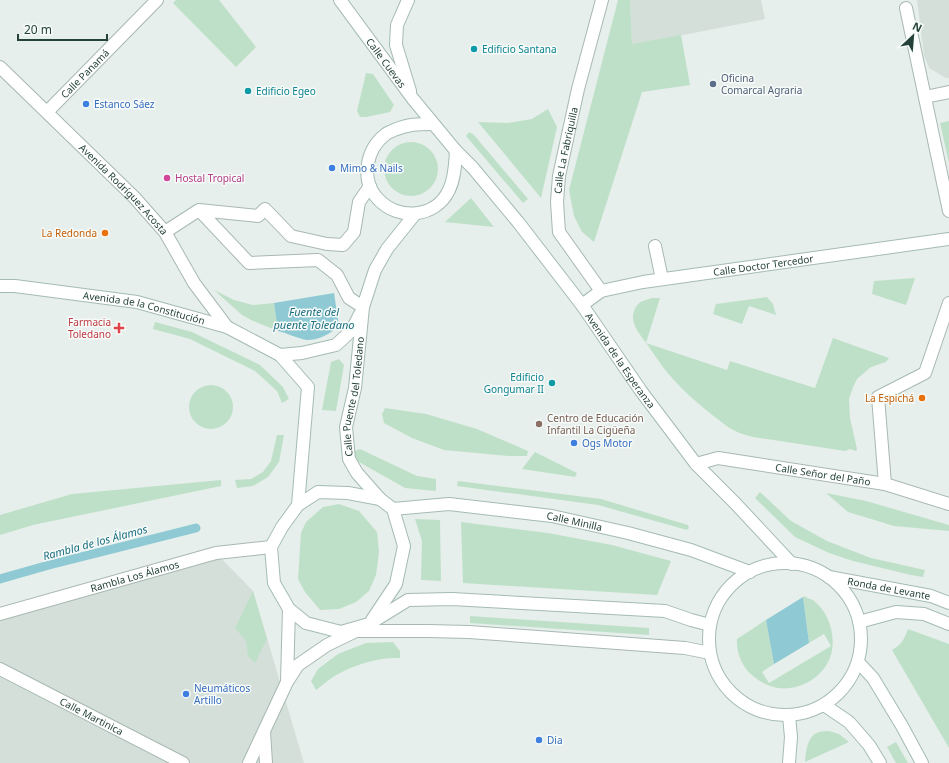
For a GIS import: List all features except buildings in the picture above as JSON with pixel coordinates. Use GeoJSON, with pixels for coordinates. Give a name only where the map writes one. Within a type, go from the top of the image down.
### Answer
{"type":"FeatureCollection","features":[{"type":"Feature","properties":{"kind":"main road","name":"Calle Panamá"},"geometry":{"type":"LineString","coordinates":[[46,112],[157,0]]}},
{"type":"Feature","properties":{"kind":"main road","name":"Calle Cuevas"},"geometry":{"type":"LineString","coordinates":[[340,0],[413,100],[433,124]]}},
{"type":"Feature","properties":{"kind":"main road"},"geometry":{"type":"LineString","coordinates":[[408,0],[397,25],[396,45],[413,100]]}},
{"type":"Feature","properties":{"kind":"main road","name":"Calle La Fabriquilla"},"geometry":{"type":"LineString","coordinates":[[601,291],[559,232],[557,202],[559,176],[578,89],[602,0]]}},
{"type":"Feature","properties":{"kind":"main road"},"geometry":{"type":"LineString","coordinates":[[906,8],[949,211]]}},
{"type":"Feature","properties":{"kind":"main road","name":"Avenida Rodríguez Acosta"},"geometry":{"type":"LineString","coordinates":[[0,67],[134,197],[165,232],[194,283],[227,327]]}},
{"type":"Feature","properties":{"kind":"main road"},"geometry":{"type":"LineString","coordinates":[[925,97],[949,92]]}},
{"type":"Feature","properties":{"kind":"main road"},"geometry":{"type":"LineString","coordinates":[[413,124],[433,124],[456,151],[454,178],[449,191],[440,202],[429,210],[415,214],[401,213],[388,208],[377,198],[370,186],[367,171],[369,156],[376,144],[387,134],[400,128],[413,124]]}},
{"type":"Feature","properties":{"kind":"main road","name":"Avenida de la Esperanza"},"geometry":{"type":"LineString","coordinates":[[456,151],[473,168],[518,222],[582,304],[641,391],[696,464],[735,502],[792,564]]}},
{"type":"Feature","properties":{"kind":"main road"},"geometry":{"type":"LineString","coordinates":[[165,232],[199,210],[258,216],[264,209],[291,236],[327,244],[343,245],[354,232],[359,202],[370,186]]}},
{"type":"Feature","properties":{"kind":"main road"},"geometry":{"type":"LineString","coordinates":[[199,210],[249,263],[318,260],[338,275],[349,298],[364,307]]}},
{"type":"Feature","properties":{"kind":"main road","name":"Calle Puente del Toledano"},"geometry":{"type":"LineString","coordinates":[[393,509],[380,500],[357,473],[349,459],[346,427],[355,388],[364,307],[375,270],[387,249],[415,214]]}},
{"type":"Feature","properties":{"kind":"main road","name":"Calle Doctor Tercedor"},"geometry":{"type":"LineString","coordinates":[[582,304],[601,291],[643,282],[949,239]]}},
{"type":"Feature","properties":{"kind":"main road"},"geometry":{"type":"LineString","coordinates":[[655,246],[662,279]]}},
{"type":"Feature","properties":{"kind":"main road","name":"Avenida de la Constitución"},"geometry":{"type":"LineString","coordinates":[[0,286],[15,286],[138,302],[227,327],[280,356]]}},
{"type":"Feature","properties":{"kind":"main road"},"geometry":{"type":"LineString","coordinates":[[885,484],[878,397],[925,373],[949,303]]}},
{"type":"Feature","properties":{"kind":"main road","name":"Calle Puente del Toledano"},"geometry":{"type":"LineString","coordinates":[[280,356],[302,353],[336,345],[352,330],[364,307]]}},
{"type":"Feature","properties":{"kind":"main road"},"geometry":{"type":"LineString","coordinates":[[280,356],[308,387],[298,505]]}},
{"type":"Feature","properties":{"kind":"main road","name":"Calle Señor del Paño"},"geometry":{"type":"LineString","coordinates":[[696,464],[718,458],[885,484],[949,504]]}},
{"type":"Feature","properties":{"kind":"main road","name":"Calle Puente del Toledano"},"geometry":{"type":"LineString","coordinates":[[271,547],[282,527],[298,505],[318,492],[348,493],[380,500]]}},
{"type":"Feature","properties":{"kind":"main road","name":"Calle Minilla"},"geometry":{"type":"LineString","coordinates":[[393,509],[449,504],[552,516],[628,533],[691,550],[750,572]]}},
{"type":"Feature","properties":{"kind":"main road"},"geometry":{"type":"LineString","coordinates":[[271,547],[274,583],[289,609],[306,623],[341,632],[369,624],[396,584],[404,546],[393,509]]}},
{"type":"Feature","properties":{"kind":"main road","name":"Rambla Los Álamos"},"geometry":{"type":"LineString","coordinates":[[0,614],[216,553],[271,547]]}},
{"type":"Feature","properties":{"kind":"main road"},"geometry":{"type":"LineString","coordinates":[[792,564],[811,568],[828,577],[844,592],[856,610],[861,631],[858,662],[851,679],[839,694],[824,705],[807,713],[789,716],[762,712],[738,699],[720,679],[710,653],[709,639],[710,625],[718,603],[732,585],[750,572],[771,565],[792,564]]}},
{"type":"Feature","properties":{"kind":"main road","name":"Ronda de Levante"},"geometry":{"type":"LineString","coordinates":[[828,577],[931,596],[949,603]]}},
{"type":"Feature","properties":{"kind":"main road"},"geometry":{"type":"LineString","coordinates":[[249,763],[287,682],[298,665],[326,645],[369,624],[408,600],[452,599],[665,611],[710,625]]}},
{"type":"Feature","properties":{"kind":"main road"},"geometry":{"type":"LineString","coordinates":[[287,682],[289,609]]}},
{"type":"Feature","properties":{"kind":"main road","name":"Ronda de Levante"},"geometry":{"type":"LineString","coordinates":[[859,622],[896,612],[924,614],[949,624]]}},
{"type":"Feature","properties":{"kind":"main road"},"geometry":{"type":"LineString","coordinates":[[355,631],[469,632],[685,648],[710,653]]}},
{"type":"Feature","properties":{"kind":"main road"},"geometry":{"type":"LineString","coordinates":[[858,662],[873,678],[922,763]]}},
{"type":"Feature","properties":{"kind":"main road","name":"Calle Martinica"},"geometry":{"type":"LineString","coordinates":[[0,669],[183,763]]}},
{"type":"Feature","properties":{"kind":"main road"},"geometry":{"type":"LineString","coordinates":[[824,705],[849,722],[869,744],[880,763]]}},
{"type":"Feature","properties":{"kind":"main road"},"geometry":{"type":"LineString","coordinates":[[789,716],[791,737],[789,763]]}},
{"type":"Feature","properties":{"kind":"main road"},"geometry":{"type":"LineString","coordinates":[[264,731],[266,763]]}},
{"type":"Feature","properties":{"kind":"shaded area"},"geometry":{"type":"Polygon","coordinates":[[[630,0],[761,0],[765,19],[632,45],[630,0]]]}},
{"type":"Feature","properties":{"kind":"shaded area"},"geometry":{"type":"Polygon","coordinates":[[[917,0],[949,0],[949,78],[946,78],[929,68],[924,55],[917,0]]]}},
{"type":"Feature","properties":{"kind":"shaded area"},"geometry":{"type":"Polygon","coordinates":[[[216,553],[253,591],[304,763],[0,763],[0,614],[216,553]]]}},
{"type":"Feature","properties":{"kind":"green space"},"geometry":{"type":"Polygon","coordinates":[[[176,0],[219,0],[256,47],[236,67],[173,3],[176,0]]]}},
{"type":"Feature","properties":{"kind":"green space"},"geometry":{"type":"Polygon","coordinates":[[[618,0],[630,0],[632,44],[681,35],[690,85],[642,92],[594,242],[582,232],[574,216],[569,190],[618,0]]]}},
{"type":"Feature","properties":{"kind":"green space"},"geometry":{"type":"Polygon","coordinates":[[[366,73],[373,74],[394,105],[390,112],[360,117],[357,111],[366,73]]]}},
{"type":"Feature","properties":{"kind":"green space"},"geometry":{"type":"Polygon","coordinates":[[[548,109],[557,127],[541,198],[478,122],[508,123],[532,119],[548,109]]]}},
{"type":"Feature","properties":{"kind":"green space"},"geometry":{"type":"Polygon","coordinates":[[[949,121],[949,163],[940,123],[949,121]]]}},
{"type":"Feature","properties":{"kind":"green space"},"geometry":{"type":"Polygon","coordinates":[[[469,132],[474,135],[528,199],[523,203],[466,136],[469,132]]]}},
{"type":"Feature","properties":{"kind":"green space"},"geometry":{"type":"Polygon","coordinates":[[[406,142],[416,142],[430,150],[436,159],[438,169],[436,179],[430,188],[416,196],[406,196],[396,191],[389,184],[384,174],[384,164],[389,154],[396,147],[406,142]]]}},
{"type":"Feature","properties":{"kind":"green space"},"geometry":{"type":"Polygon","coordinates":[[[471,198],[494,227],[445,222],[471,198]]]}},
{"type":"Feature","properties":{"kind":"green space"},"geometry":{"type":"Polygon","coordinates":[[[915,278],[906,305],[872,294],[874,281],[915,278]]]}},
{"type":"Feature","properties":{"kind":"green space"},"geometry":{"type":"Polygon","coordinates":[[[214,290],[234,300],[253,305],[274,303],[278,331],[242,315],[214,290]]]}},
{"type":"Feature","properties":{"kind":"green space"},"geometry":{"type":"Polygon","coordinates":[[[767,297],[773,304],[776,315],[749,306],[742,324],[713,314],[716,304],[767,297]]]}},
{"type":"Feature","properties":{"kind":"green space"},"geometry":{"type":"Polygon","coordinates":[[[652,298],[660,298],[646,343],[634,324],[633,313],[637,305],[641,302],[652,298]]]}},
{"type":"Feature","properties":{"kind":"green space"},"geometry":{"type":"Polygon","coordinates":[[[155,322],[192,332],[260,365],[283,387],[289,399],[282,403],[277,391],[255,371],[190,339],[153,329],[155,322]]]}},
{"type":"Feature","properties":{"kind":"green space"},"geometry":{"type":"Polygon","coordinates":[[[833,338],[889,358],[886,362],[871,367],[857,379],[853,387],[849,399],[850,418],[857,449],[856,451],[850,449],[845,451],[753,437],[731,429],[681,388],[667,373],[646,343],[727,370],[730,361],[815,388],[833,338]]]}},
{"type":"Feature","properties":{"kind":"green space"},"geometry":{"type":"Polygon","coordinates":[[[339,359],[344,365],[336,411],[322,410],[331,362],[339,359]]]}},
{"type":"Feature","properties":{"kind":"green space"},"geometry":{"type":"Polygon","coordinates":[[[207,385],[215,385],[227,391],[233,403],[233,411],[227,423],[215,429],[207,429],[195,423],[189,411],[189,403],[195,391],[207,385]]]}},
{"type":"Feature","properties":{"kind":"green space"},"geometry":{"type":"Polygon","coordinates":[[[385,408],[426,414],[477,429],[528,451],[527,456],[508,456],[444,450],[412,438],[384,423],[382,414],[385,408]]]}},
{"type":"Feature","properties":{"kind":"green space"},"geometry":{"type":"Polygon","coordinates":[[[277,435],[284,435],[279,462],[268,477],[253,486],[237,488],[235,480],[251,479],[263,472],[271,461],[277,435]]]}},
{"type":"Feature","properties":{"kind":"green space"},"geometry":{"type":"Polygon","coordinates":[[[360,449],[417,476],[436,479],[436,491],[405,488],[359,462],[352,452],[360,449]]]}},
{"type":"Feature","properties":{"kind":"green space"},"geometry":{"type":"Polygon","coordinates":[[[535,452],[577,473],[575,477],[522,469],[535,452]]]}},
{"type":"Feature","properties":{"kind":"green space"},"geometry":{"type":"Polygon","coordinates":[[[221,480],[221,486],[33,525],[0,535],[0,515],[72,494],[221,480]]]}},
{"type":"Feature","properties":{"kind":"green space"},"geometry":{"type":"Polygon","coordinates":[[[458,481],[601,499],[688,525],[689,528],[687,530],[598,505],[457,486],[458,481]]]}},
{"type":"Feature","properties":{"kind":"green space"},"geometry":{"type":"Polygon","coordinates":[[[760,492],[791,521],[827,541],[871,558],[925,570],[923,577],[853,561],[829,553],[795,537],[755,498],[760,492]]]}},
{"type":"Feature","properties":{"kind":"green space"},"geometry":{"type":"Polygon","coordinates":[[[826,493],[866,501],[949,525],[949,531],[894,526],[848,512],[826,493]]]}},
{"type":"Feature","properties":{"kind":"green space"},"geometry":{"type":"Polygon","coordinates":[[[339,504],[359,511],[377,532],[379,552],[376,575],[369,591],[356,602],[339,609],[320,610],[305,592],[298,579],[301,533],[306,522],[323,507],[339,504]]]}},
{"type":"Feature","properties":{"kind":"green space"},"geometry":{"type":"Polygon","coordinates":[[[415,519],[440,520],[441,581],[421,580],[422,541],[415,519]]]}},
{"type":"Feature","properties":{"kind":"green space"},"geometry":{"type":"Polygon","coordinates":[[[461,522],[548,533],[612,545],[671,561],[657,595],[463,583],[461,522]]]}},
{"type":"Feature","properties":{"kind":"green space"},"geometry":{"type":"Polygon","coordinates":[[[253,591],[267,639],[255,663],[248,656],[246,641],[235,628],[253,591]]]}},
{"type":"Feature","properties":{"kind":"green space"},"geometry":{"type":"Polygon","coordinates":[[[804,596],[813,600],[819,605],[828,619],[833,642],[830,658],[816,677],[802,685],[778,688],[761,682],[749,673],[740,659],[737,639],[766,620],[774,664],[762,672],[769,683],[831,646],[824,634],[809,643],[804,596]]]}},
{"type":"Feature","properties":{"kind":"green space"},"geometry":{"type":"Polygon","coordinates":[[[470,616],[649,628],[649,635],[470,623],[470,616]]]}},
{"type":"Feature","properties":{"kind":"green space"},"geometry":{"type":"Polygon","coordinates":[[[908,629],[949,644],[949,748],[892,650],[902,642],[908,629]]]}},
{"type":"Feature","properties":{"kind":"green space"},"geometry":{"type":"Polygon","coordinates":[[[393,642],[400,651],[400,658],[371,661],[356,666],[335,676],[316,690],[311,681],[318,669],[338,654],[366,643],[393,642]]]}},
{"type":"Feature","properties":{"kind":"green space"},"geometry":{"type":"Polygon","coordinates":[[[829,731],[839,734],[849,742],[805,762],[808,744],[812,737],[819,732],[829,731]]]}},
{"type":"Feature","properties":{"kind":"green space"},"geometry":{"type":"Polygon","coordinates":[[[896,742],[908,763],[896,763],[887,747],[896,742]]]}},
{"type":"Feature","properties":{"kind":"water","name":"Fuente del puente Toledano"},"geometry":{"type":"Polygon","coordinates":[[[334,293],[339,326],[332,332],[320,338],[307,340],[278,331],[274,303],[334,293]]]}},
{"type":"Feature","properties":{"kind":"water"},"geometry":{"type":"Polygon","coordinates":[[[803,597],[809,643],[774,664],[766,620],[803,597]]]}},
{"type":"Feature","properties":{"kind":"waterway","name":"Rambla de los Álamos"},"geometry":{"type":"LineString","coordinates":[[0,579],[49,565],[196,528]]}},
{"type":"Feature","properties":{"kind":"place","name":"Edificio Santana"},"geometry":{"type":"Point","coordinates":[474,49]}},
{"type":"Feature","properties":{"kind":"place","name":"Oficina Comarcal Agraria"},"geometry":{"type":"Point","coordinates":[713,84]}},
{"type":"Feature","properties":{"kind":"place","name":"Edificio Egeo"},"geometry":{"type":"Point","coordinates":[248,91]}},
{"type":"Feature","properties":{"kind":"place","name":"Estanco Sáez"},"geometry":{"type":"Point","coordinates":[86,104]}},
{"type":"Feature","properties":{"kind":"place","name":"Mimo & Nails"},"geometry":{"type":"Point","coordinates":[332,168]}},
{"type":"Feature","properties":{"kind":"place","name":"Hostal Tropical"},"geometry":{"type":"Point","coordinates":[167,178]}},
{"type":"Feature","properties":{"kind":"place","name":"La Redonda"},"geometry":{"type":"Point","coordinates":[105,233]}},
{"type":"Feature","properties":{"kind":"place","name":"Farmacia Toledano"},"geometry":{"type":"Point","coordinates":[119,328]}},
{"type":"Feature","properties":{"kind":"place","name":"Edificio Gongumar II"},"geometry":{"type":"Point","coordinates":[552,383]}},
{"type":"Feature","properties":{"kind":"place","name":"La Espichá"},"geometry":{"type":"Point","coordinates":[922,398]}},
{"type":"Feature","properties":{"kind":"place","name":"Centro de Educación Infantil La Cigüeña"},"geometry":{"type":"Point","coordinates":[539,424]}},
{"type":"Feature","properties":{"kind":"place","name":"Ogs Motor"},"geometry":{"type":"Point","coordinates":[574,443]}},
{"type":"Feature","properties":{"kind":"place","name":"Neumáticos Artillo"},"geometry":{"type":"Point","coordinates":[186,694]}},
{"type":"Feature","properties":{"kind":"place","name":"Dia"},"geometry":{"type":"Point","coordinates":[539,740]}}]}
